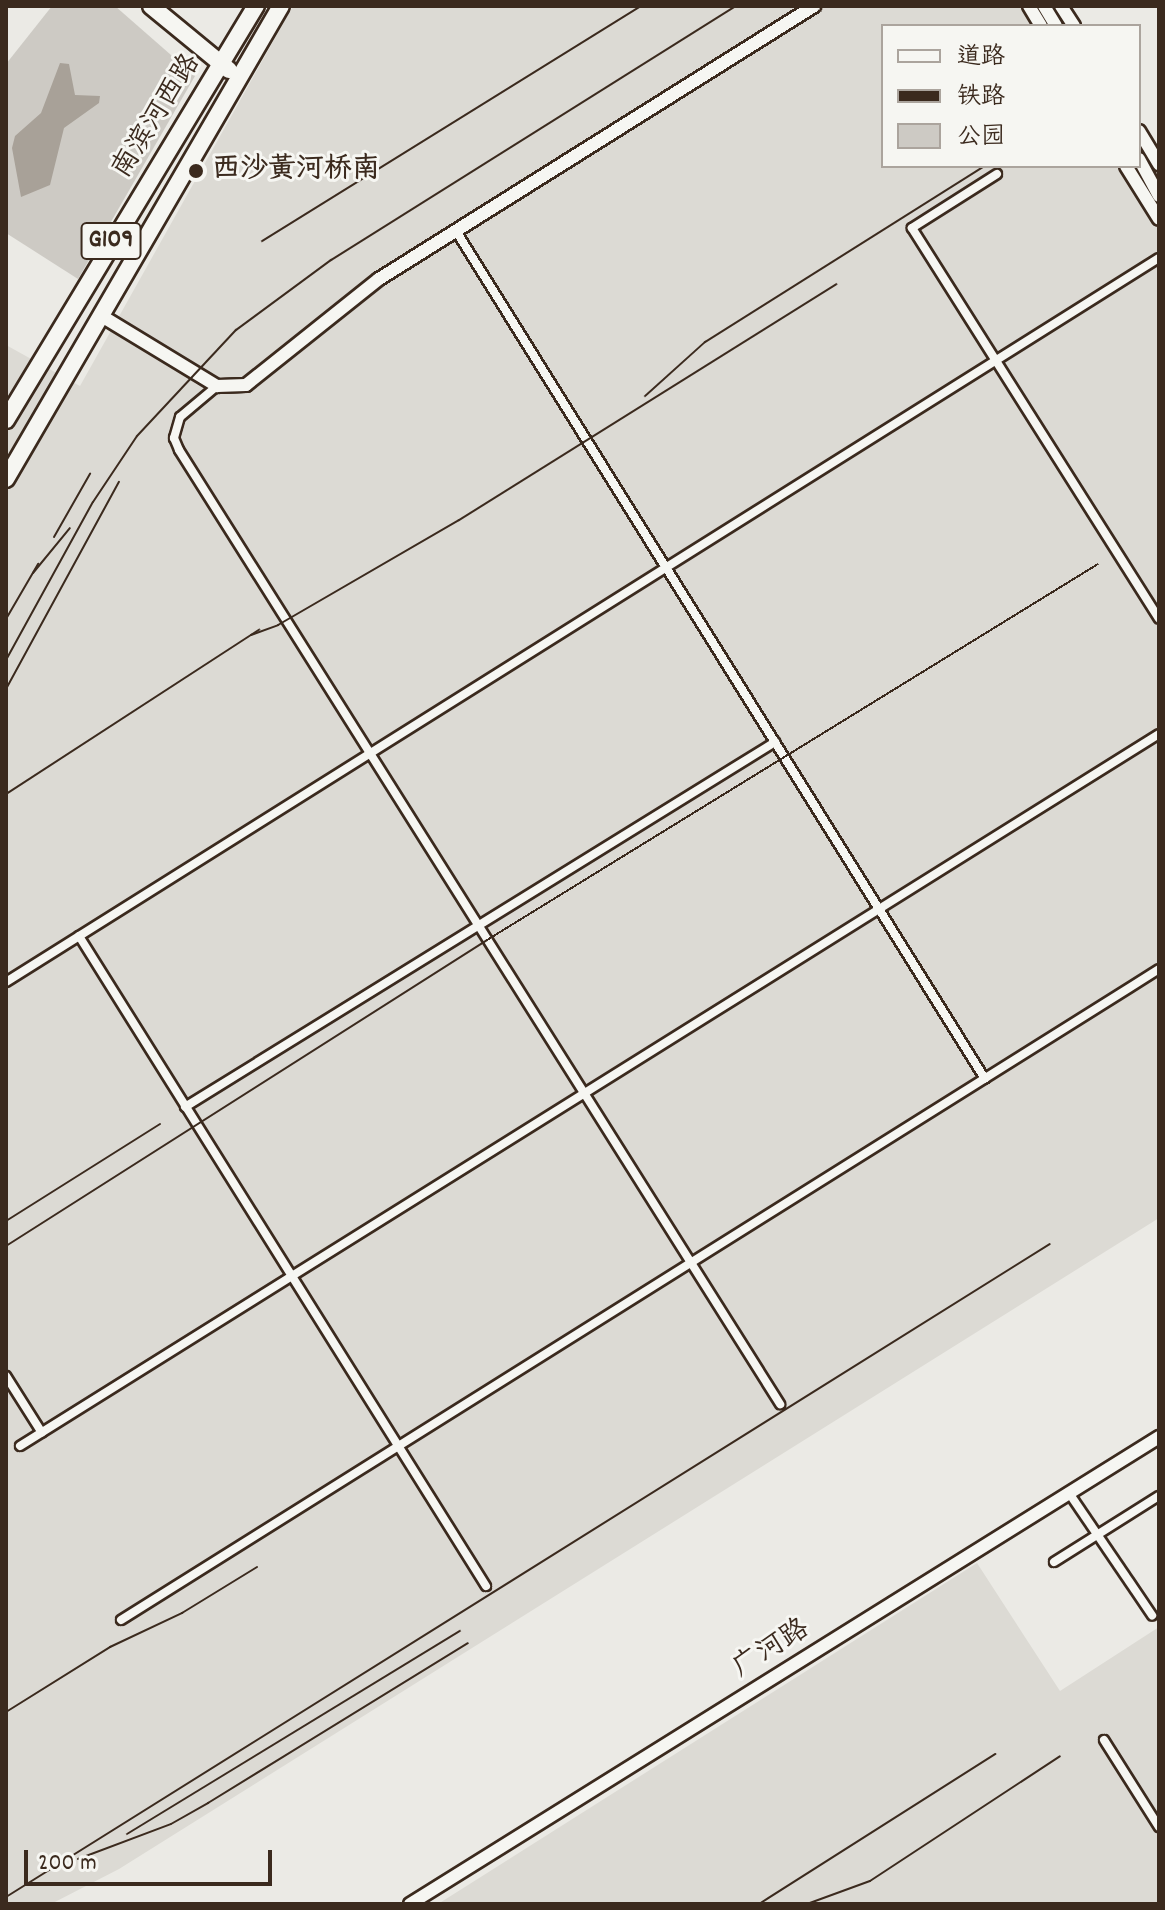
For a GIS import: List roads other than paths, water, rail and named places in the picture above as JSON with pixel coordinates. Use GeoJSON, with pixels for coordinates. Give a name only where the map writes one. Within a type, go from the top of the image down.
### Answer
{"type":"FeatureCollection","features":[{"type":"Feature","properties":{"kind":"highway"},"geometry":{"type":"LineString","coordinates":[[151,6],[240,78]]}},
{"type":"Feature","properties":{"kind":"highway","name":"南滨河西路"},"geometry":{"type":"LineString","coordinates":[[6,420],[256,6]]}},
{"type":"Feature","properties":{"kind":"highway","name":"南滨河西路"},"geometry":{"type":"LineString","coordinates":[[240,78],[281,6]]}},
{"type":"Feature","properties":{"kind":"highway","name":"G109"},"geometry":{"type":"LineString","coordinates":[[6,479],[240,78]]}},
{"type":"Feature","properties":{"kind":"street"},"geometry":{"type":"LineString","coordinates":[[100,315],[217,386],[230,388],[257,379],[357,295],[814,6]]}},
{"type":"Feature","properties":{"kind":"street"},"geometry":{"type":"LineString","coordinates":[[1029,6],[1040,24]]}},
{"type":"Feature","properties":{"kind":"street"},"geometry":{"type":"LineString","coordinates":[[1044,6],[1055,24]]}},
{"type":"Feature","properties":{"kind":"street"},"geometry":{"type":"LineString","coordinates":[[1061,6],[1073,24]]}},
{"type":"Feature","properties":{"kind":"street"},"geometry":{"type":"LineString","coordinates":[[1141,134],[1159,164]]}},
{"type":"Feature","properties":{"kind":"street"},"geometry":{"type":"LineString","coordinates":[[1141,161],[1159,186]]}},
{"type":"Feature","properties":{"kind":"street"},"geometry":{"type":"LineString","coordinates":[[1141,162],[1159,196]]}},
{"type":"Feature","properties":{"kind":"street"},"geometry":{"type":"LineString","coordinates":[[1127,168],[1159,219]]}},
{"type":"Feature","properties":{"kind":"street"},"geometry":{"type":"LineString","coordinates":[[997,174],[912,228],[1159,618]]}},
{"type":"Feature","properties":{"kind":"street"},"geometry":{"type":"LineString","coordinates":[[456,231],[985,1079]]}},
{"type":"Feature","properties":{"kind":"street"},"geometry":{"type":"LineString","coordinates":[[6,982],[665,565],[1159,258]]}},
{"type":"Feature","properties":{"kind":"street"},"geometry":{"type":"LineString","coordinates":[[217,386],[180,417],[174,438],[179,450],[690,1266],[780,1404]]}},
{"type":"Feature","properties":{"kind":"street"},"geometry":{"type":"LineString","coordinates":[[20,1446],[1159,734]]}},
{"type":"Feature","properties":{"kind":"street"},"geometry":{"type":"LineString","coordinates":[[185,1107],[775,742]]}},
{"type":"Feature","properties":{"kind":"street"},"geometry":{"type":"LineString","coordinates":[[79,936],[486,1586]]}},
{"type":"Feature","properties":{"kind":"street"},"geometry":{"type":"LineString","coordinates":[[121,1620],[690,1266],[1159,969]]}},
{"type":"Feature","properties":{"kind":"street"},"geometry":{"type":"LineString","coordinates":[[6,1376],[42,1433]]}},
{"type":"Feature","properties":{"kind":"street","name":"广河路"},"geometry":{"type":"LineString","coordinates":[[410,1904],[1159,1437]]}},
{"type":"Feature","properties":{"kind":"street"},"geometry":{"type":"LineString","coordinates":[[1069,1493],[1152,1615]]}},
{"type":"Feature","properties":{"kind":"street"},"geometry":{"type":"LineString","coordinates":[[1054,1562],[1159,1496]]}},
{"type":"Feature","properties":{"kind":"street"},"geometry":{"type":"LineString","coordinates":[[1104,1740],[1159,1827]]}},
{"type":"Feature","properties":{"kind":"railway"},"geometry":{"type":"LineString","coordinates":[[262,241],[641,6]]}},
{"type":"Feature","properties":{"kind":"railway"},"geometry":{"type":"LineString","coordinates":[[6,660],[93,502],[137,436],[236,330],[331,260],[736,6]]}},
{"type":"Feature","properties":{"kind":"railway"},"geometry":{"type":"LineString","coordinates":[[645,396],[705,342],[982,168]]}},
{"type":"Feature","properties":{"kind":"railway"},"geometry":{"type":"LineString","coordinates":[[251,635],[278,625],[459,520],[836,284]]}},
{"type":"Feature","properties":{"kind":"railway"},"geometry":{"type":"LineString","coordinates":[[54,537],[90,474]]}},
{"type":"Feature","properties":{"kind":"railway"},"geometry":{"type":"LineString","coordinates":[[6,689],[119,482]]}},
{"type":"Feature","properties":{"kind":"railway"},"geometry":{"type":"LineString","coordinates":[[33,573],[70,528]]}},
{"type":"Feature","properties":{"kind":"railway"},"geometry":{"type":"LineString","coordinates":[[6,619],[38,564]]}},
{"type":"Feature","properties":{"kind":"railway"},"geometry":{"type":"LineString","coordinates":[[6,1246],[487,940],[1098,564]]}},
{"type":"Feature","properties":{"kind":"railway"},"geometry":{"type":"LineString","coordinates":[[6,794],[259,630]]}},
{"type":"Feature","properties":{"kind":"railway"},"geometry":{"type":"LineString","coordinates":[[6,1221],[160,1124]]}},
{"type":"Feature","properties":{"kind":"railway"},"geometry":{"type":"LineString","coordinates":[[6,1897],[1050,1244]]}},
{"type":"Feature","properties":{"kind":"railway"},"geometry":{"type":"LineString","coordinates":[[6,1712],[110,1647],[182,1613],[257,1567]]}},
{"type":"Feature","properties":{"kind":"railway"},"geometry":{"type":"LineString","coordinates":[[127,1834],[460,1631]]}},
{"type":"Feature","properties":{"kind":"railway"},"geometry":{"type":"LineString","coordinates":[[78,1859],[171,1824],[468,1643]]}},
{"type":"Feature","properties":{"kind":"railway"},"geometry":{"type":"LineString","coordinates":[[759,1904],[995,1754]]}},
{"type":"Feature","properties":{"kind":"railway"},"geometry":{"type":"LineString","coordinates":[[807,1904],[870,1881],[1060,1756]]}},
{"type":"Feature","properties":{"kind":"place","name":"西沙黄河桥南"},"geometry":{"type":"Point","coordinates":[196,171]}}]}
